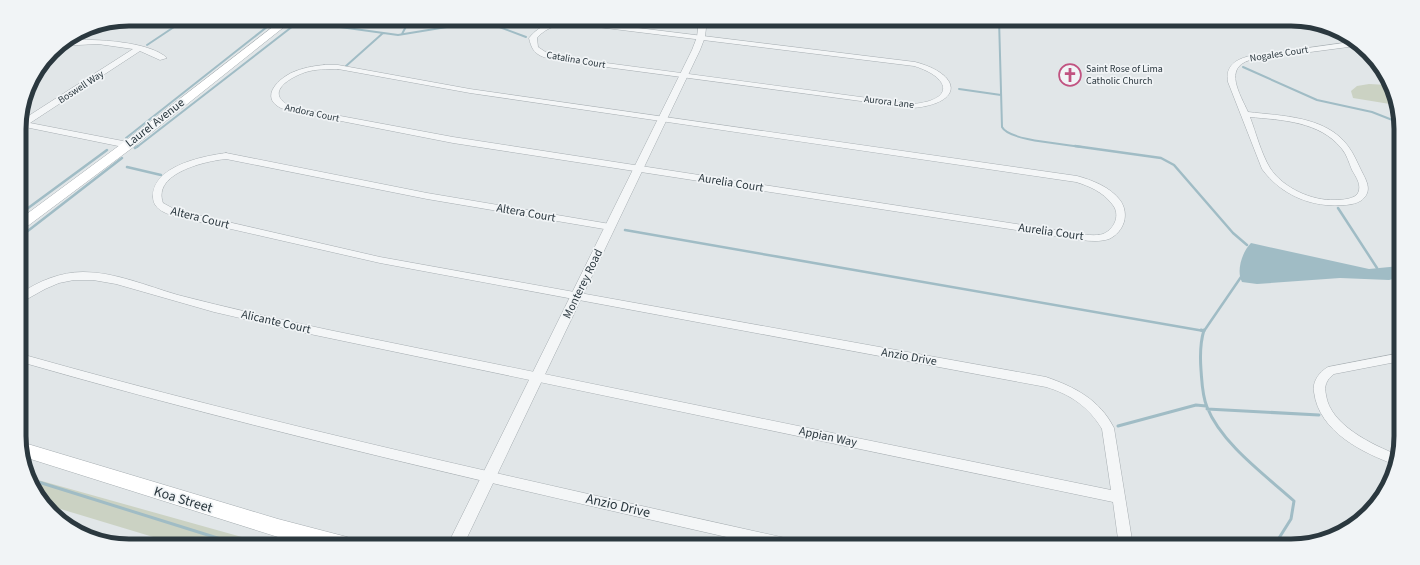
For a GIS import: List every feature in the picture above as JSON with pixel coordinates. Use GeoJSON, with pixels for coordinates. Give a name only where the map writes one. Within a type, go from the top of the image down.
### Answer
{"type":"FeatureCollection","features":[{"type":"Feature","properties":{"kind":"main road","name":"Laurel Avenue"},"geometry":{"type":"LineString","coordinates":[[26,221],[128,145],[280,26]]}},
{"type":"Feature","properties":{"kind":"main road","name":"Koa Street"},"geometry":{"type":"LineString","coordinates":[[27,451],[278,528],[320,539]]}},
{"type":"Feature","properties":{"kind":"street","name":"Catalina Court"},"geometry":{"type":"LineString","coordinates":[[549,26],[539,32],[533,38],[535,48],[548,57],[684,76]]}},
{"type":"Feature","properties":{"kind":"street","name":"Catalina Court"},"geometry":{"type":"LineString","coordinates":[[607,26],[701,37]]}},
{"type":"Feature","properties":{"kind":"street","name":"Monterey Road"},"geometry":{"type":"LineString","coordinates":[[458,539],[684,76],[701,37],[702,26]]}},
{"type":"Feature","properties":{"kind":"street","name":"Aurora Lane"},"geometry":{"type":"LineString","coordinates":[[684,76],[913,106],[938,102],[948,90],[948,84],[941,75],[927,67],[915,64],[701,37]]}},
{"type":"Feature","properties":{"kind":"street"},"geometry":{"type":"LineString","coordinates":[[73,42],[91,40],[152,52],[162,58]]}},
{"type":"Feature","properties":{"kind":"street","name":"Nogales Court"},"geometry":{"type":"LineString","coordinates":[[1245,114],[1302,122],[1333,136],[1344,146],[1362,179],[1364,189],[1361,196],[1347,202],[1328,202],[1303,196],[1282,185],[1267,170],[1230,77],[1232,68],[1237,63],[1255,57],[1350,44]]}},
{"type":"Feature","properties":{"kind":"street","name":"Boswell Way"},"geometry":{"type":"LineString","coordinates":[[26,122],[138,49]]}},
{"type":"Feature","properties":{"kind":"street","name":"Andora Court"},"geometry":{"type":"LineString","coordinates":[[638,169],[453,140],[298,111],[281,106],[275,101],[274,95],[276,88],[281,83],[297,73],[316,68],[338,67],[470,91],[663,119]]}},
{"type":"Feature","properties":{"kind":"street","name":"Aurelia Court"},"geometry":{"type":"LineString","coordinates":[[638,169],[1080,237],[1105,236],[1115,230],[1121,221],[1120,207],[1111,197],[1099,187],[1077,179],[663,119]]}},
{"type":"Feature","properties":{"kind":"street"},"geometry":{"type":"LineString","coordinates":[[26,126],[128,145]]}},
{"type":"Feature","properties":{"kind":"street","name":"Altera Court"},"geometry":{"type":"LineString","coordinates":[[577,296],[380,260],[174,213],[165,210],[159,204],[157,192],[166,178],[183,167],[209,158],[233,157],[426,196],[610,227]]}},
{"type":"Feature","properties":{"kind":"street","name":"Alicante Court"},"geometry":{"type":"LineString","coordinates":[[26,295],[33,290],[60,280],[80,276],[98,277],[260,319],[538,378]]}},
{"type":"Feature","properties":{"kind":"street","name":"Anzio Drive"},"geometry":{"type":"LineString","coordinates":[[577,296],[1046,382],[1063,387],[1088,403],[1101,416],[1108,428],[1125,539]]}},
{"type":"Feature","properties":{"kind":"street"},"geometry":{"type":"LineString","coordinates":[[1392,458],[1364,446],[1344,432],[1325,410],[1319,390],[1324,375],[1332,370],[1394,358]]}},
{"type":"Feature","properties":{"kind":"street"},"geometry":{"type":"LineString","coordinates":[[26,360],[199,408],[489,476]]}},
{"type":"Feature","properties":{"kind":"street","name":"Appian Way"},"geometry":{"type":"LineString","coordinates":[[538,378],[1118,497]]}},
{"type":"Feature","properties":{"kind":"street","name":"Anzio Drive"},"geometry":{"type":"LineString","coordinates":[[489,476],[764,539]]}},
{"type":"Feature","properties":{"kind":"green space"},"geometry":{"type":"Polygon","coordinates":[[[1369,84],[1384,85],[1391,104],[1353,98],[1351,91],[1357,86],[1369,84]]]}},
{"type":"Feature","properties":{"kind":"green space"},"geometry":{"type":"Polygon","coordinates":[[[36,479],[249,539],[160,539],[54,507],[43,493],[36,479]]]}},
{"type":"Feature","properties":{"kind":"water"},"geometry":{"type":"Polygon","coordinates":[[[1251,243],[1369,269],[1394,267],[1394,279],[1389,280],[1340,278],[1257,284],[1242,282],[1240,278],[1240,267],[1245,251],[1251,243]]]}},
{"type":"Feature","properties":{"kind":"waterway"},"geometry":{"type":"LineString","coordinates":[[147,45],[176,26]]}},
{"type":"Feature","properties":{"kind":"waterway"},"geometry":{"type":"LineString","coordinates":[[126,138],[268,26]]}},
{"type":"Feature","properties":{"kind":"waterway"},"geometry":{"type":"LineString","coordinates":[[137,147],[293,26]]}},
{"type":"Feature","properties":{"kind":"waterway"},"geometry":{"type":"LineString","coordinates":[[333,26],[398,35],[453,26]]}},
{"type":"Feature","properties":{"kind":"waterway"},"geometry":{"type":"LineString","coordinates":[[402,34],[406,26]]}},
{"type":"Feature","properties":{"kind":"waterway"},"geometry":{"type":"LineString","coordinates":[[497,26],[526,37]]}},
{"type":"Feature","properties":{"kind":"waterway"},"geometry":{"type":"LineString","coordinates":[[999,26],[1002,127],[1007,132],[1026,139],[1082,147]]}},
{"type":"Feature","properties":{"kind":"waterway"},"geometry":{"type":"LineString","coordinates":[[346,66],[383,33]]}},
{"type":"Feature","properties":{"kind":"waterway"},"geometry":{"type":"LineString","coordinates":[[1243,67],[1317,100],[1372,112],[1393,120]]}},
{"type":"Feature","properties":{"kind":"waterway"},"geometry":{"type":"LineString","coordinates":[[959,89],[1001,95]]}},
{"type":"Feature","properties":{"kind":"waterway"},"geometry":{"type":"LineString","coordinates":[[1075,146],[1161,158],[1174,165],[1233,233],[1247,245]]}},
{"type":"Feature","properties":{"kind":"waterway"},"geometry":{"type":"LineString","coordinates":[[26,210],[107,150]]}},
{"type":"Feature","properties":{"kind":"waterway"},"geometry":{"type":"LineString","coordinates":[[26,232],[122,158]]}},
{"type":"Feature","properties":{"kind":"waterway"},"geometry":{"type":"LineString","coordinates":[[127,167],[161,175]]}},
{"type":"Feature","properties":{"kind":"waterway"},"geometry":{"type":"LineString","coordinates":[[1338,208],[1377,268]]}},
{"type":"Feature","properties":{"kind":"waterway"},"geometry":{"type":"LineString","coordinates":[[625,230],[1204,331]]}},
{"type":"Feature","properties":{"kind":"waterway"},"geometry":{"type":"LineString","coordinates":[[1204,331],[1241,277]]}},
{"type":"Feature","properties":{"kind":"waterway"},"geometry":{"type":"LineString","coordinates":[[1204,331],[1200,355],[1202,388],[1208,409]]}},
{"type":"Feature","properties":{"kind":"waterway"},"geometry":{"type":"LineString","coordinates":[[1118,426],[1196,405],[1206,406]]}},
{"type":"Feature","properties":{"kind":"waterway"},"geometry":{"type":"LineString","coordinates":[[1208,409],[1319,415]]}},
{"type":"Feature","properties":{"kind":"waterway"},"geometry":{"type":"LineString","coordinates":[[1208,409],[1222,433],[1233,446],[1294,501],[1291,519],[1278,539]]}},
{"type":"Feature","properties":{"kind":"waterway"},"geometry":{"type":"LineString","coordinates":[[37,481],[221,539]]}},
{"type":"Feature","properties":{"kind":"place","name":"Saint Rose of Lima Catholic Church"},"geometry":{"type":"Point","coordinates":[1070,75]}}]}
